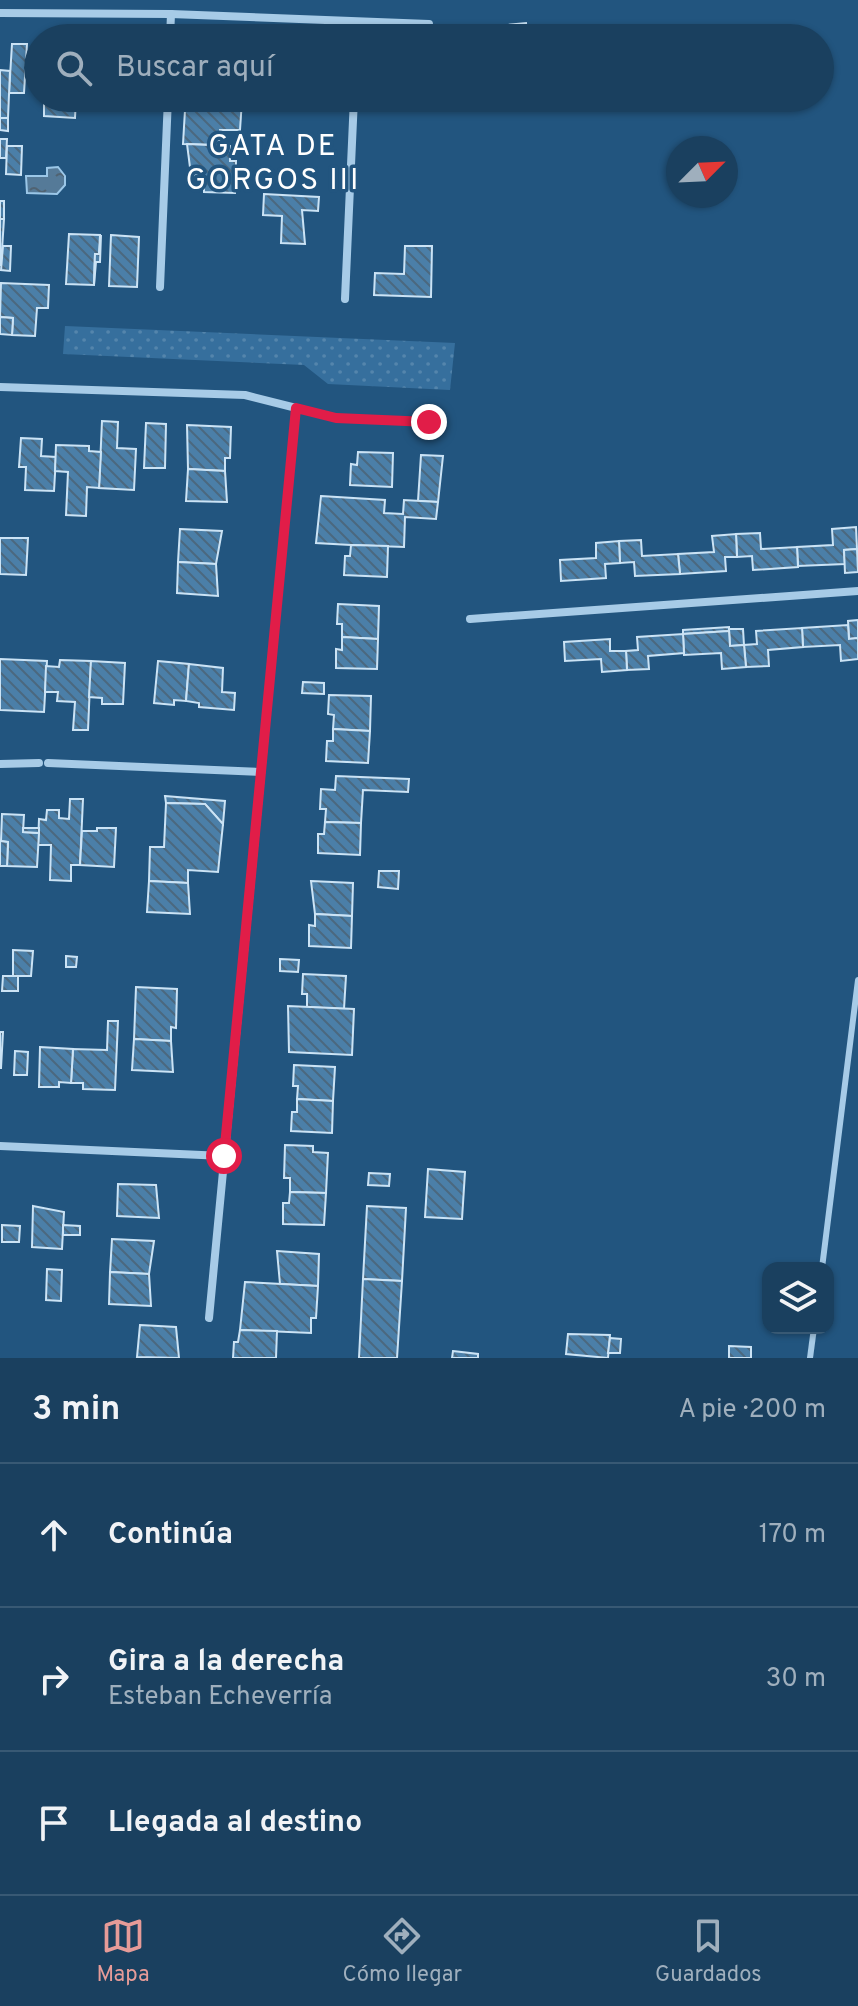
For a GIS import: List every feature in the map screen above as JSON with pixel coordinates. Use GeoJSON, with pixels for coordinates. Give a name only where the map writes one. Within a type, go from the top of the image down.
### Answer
{"type":"FeatureCollection","features":[{"type":"Feature","properties":{"kind":"street"},"geometry":{"type":"LineString","coordinates":[[0,13],[171,14],[429,24]]}},
{"type":"Feature","properties":{"kind":"street"},"geometry":{"type":"LineString","coordinates":[[171,14],[171,24]]}},
{"type":"Feature","properties":{"kind":"street"},"geometry":{"type":"LineString","coordinates":[[160,287],[167,112]]}},
{"type":"Feature","properties":{"kind":"street"},"geometry":{"type":"LineString","coordinates":[[345,299],[353,112]]}},
{"type":"Feature","properties":{"kind":"street"},"geometry":{"type":"LineString","coordinates":[[0,387],[245,395],[336,418],[429,422]]}},
{"type":"Feature","properties":{"kind":"street"},"geometry":{"type":"LineString","coordinates":[[209,1318],[296,408]]}},
{"type":"Feature","properties":{"kind":"street"},"geometry":{"type":"LineString","coordinates":[[470,619],[858,591]]}},
{"type":"Feature","properties":{"kind":"street"},"geometry":{"type":"LineString","coordinates":[[0,764],[261,772]]}},
{"type":"Feature","properties":{"kind":"street"},"geometry":{"type":"LineString","coordinates":[[0,1146],[224,1156]]}},
{"type":"Feature","properties":{"kind":"lane"},"geometry":{"type":"LineString","coordinates":[[823,1262],[858,980]]}},
{"type":"Feature","properties":{"kind":"lane"},"geometry":{"type":"LineString","coordinates":[[810,1358],[813,1334]]}},
{"type":"Feature","properties":{"kind":"shaded area"},"geometry":{"type":"Polygon","coordinates":[[[65,326],[455,343],[450,390],[328,384],[304,365],[63,354],[65,326]]]}},
{"type":"Feature","properties":{"kind":"water"},"geometry":{"type":"Polygon","coordinates":[[[58,167],[65,176],[65,185],[57,194],[27,193],[26,176],[47,176],[47,168],[58,167]]]}},
{"type":"Feature","properties":{"kind":"building"},"geometry":{"type":"Polygon","coordinates":[[[12,44],[24,44],[24,93],[9,93],[12,44]]]}},
{"type":"Feature","properties":{"kind":"building"},"geometry":{"type":"Polygon","coordinates":[[[0,70],[10,71],[8,118],[0,118],[0,70]]]}},
{"type":"Feature","properties":{"kind":"building"},"geometry":{"type":"Polygon","coordinates":[[[44,112],[75,112],[75,118],[44,116],[44,112]]]}},
{"type":"Feature","properties":{"kind":"building"},"geometry":{"type":"Polygon","coordinates":[[[185,112],[241,112],[240,130],[220,130],[219,145],[183,144],[185,112]]]}},
{"type":"Feature","properties":{"kind":"building"},"geometry":{"type":"Polygon","coordinates":[[[0,118],[8,118],[8,131],[0,130],[0,118]]]}},
{"type":"Feature","properties":{"kind":"building"},"geometry":{"type":"Polygon","coordinates":[[[0,139],[7,139],[6,158],[0,158],[0,139]]]}},
{"type":"Feature","properties":{"kind":"building"},"geometry":{"type":"Polygon","coordinates":[[[187,144],[230,146],[230,161],[236,161],[235,193],[204,192],[204,176],[191,175],[187,144]]]}},
{"type":"Feature","properties":{"kind":"building"},"geometry":{"type":"Polygon","coordinates":[[[7,146],[22,146],[21,175],[6,174],[7,146]]]}},
{"type":"Feature","properties":{"kind":"building"},"geometry":{"type":"Polygon","coordinates":[[[264,194],[319,197],[318,211],[302,210],[305,244],[281,243],[282,216],[263,215],[264,194]]]}},
{"type":"Feature","properties":{"kind":"building"},"geometry":{"type":"Polygon","coordinates":[[[0,201],[4,201],[4,219],[0,219],[0,201]]]}},
{"type":"Feature","properties":{"kind":"building"},"geometry":{"type":"Polygon","coordinates":[[[0,219],[4,219],[1,265],[0,265],[0,219]]]}},
{"type":"Feature","properties":{"kind":"building"},"geometry":{"type":"Polygon","coordinates":[[[69,234],[100,235],[99,254],[95,254],[94,285],[66,284],[69,234]]]}},
{"type":"Feature","properties":{"kind":"building"},"geometry":{"type":"Polygon","coordinates":[[[101,235],[100,262],[96,262],[94,285],[95,254],[99,254],[101,235]]]}},
{"type":"Feature","properties":{"kind":"building"},"geometry":{"type":"Polygon","coordinates":[[[111,235],[139,237],[137,287],[109,286],[111,235]]]}},
{"type":"Feature","properties":{"kind":"building"},"geometry":{"type":"Polygon","coordinates":[[[3,246],[11,246],[10,271],[1,270],[3,246]]]}},
{"type":"Feature","properties":{"kind":"building"},"geometry":{"type":"Polygon","coordinates":[[[405,246],[432,246],[431,297],[374,295],[375,273],[404,274],[405,246]]]}},
{"type":"Feature","properties":{"kind":"building"},"geometry":{"type":"Polygon","coordinates":[[[1,283],[49,285],[48,308],[37,308],[35,336],[12,335],[13,318],[0,317],[1,283]]]}},
{"type":"Feature","properties":{"kind":"building"},"geometry":{"type":"Polygon","coordinates":[[[0,317],[13,318],[12,335],[0,334],[0,317]]]}},
{"type":"Feature","properties":{"kind":"building"},"geometry":{"type":"Polygon","coordinates":[[[102,421],[118,422],[117,448],[136,449],[134,490],[99,488],[102,421]]]}},
{"type":"Feature","properties":{"kind":"building"},"geometry":{"type":"Polygon","coordinates":[[[146,423],[166,424],[165,468],[144,468],[146,423]]]}},
{"type":"Feature","properties":{"kind":"building"},"geometry":{"type":"Polygon","coordinates":[[[187,425],[231,427],[230,458],[225,458],[225,471],[188,469],[187,425]]]}},
{"type":"Feature","properties":{"kind":"building"},"geometry":{"type":"Polygon","coordinates":[[[21,438],[42,439],[41,456],[56,457],[54,491],[25,490],[26,467],[19,467],[21,438]]]}},
{"type":"Feature","properties":{"kind":"building"},"geometry":{"type":"Polygon","coordinates":[[[56,445],[89,446],[89,451],[101,452],[99,488],[87,487],[86,516],[66,515],[68,472],[55,471],[56,445]]]}},
{"type":"Feature","properties":{"kind":"building"},"geometry":{"type":"Polygon","coordinates":[[[358,452],[393,453],[392,487],[350,485],[351,464],[357,465],[358,452]]]}},
{"type":"Feature","properties":{"kind":"building"},"geometry":{"type":"Polygon","coordinates":[[[421,455],[443,456],[438,502],[418,501],[421,455]]]}},
{"type":"Feature","properties":{"kind":"building"},"geometry":{"type":"Polygon","coordinates":[[[188,469],[225,471],[227,502],[186,501],[188,469]]]}},
{"type":"Feature","properties":{"kind":"building"},"geometry":{"type":"Polygon","coordinates":[[[321,496],[385,500],[384,513],[403,514],[404,500],[438,502],[436,519],[405,517],[404,547],[316,543],[321,496]]]}},
{"type":"Feature","properties":{"kind":"building"},"geometry":{"type":"Polygon","coordinates":[[[856,527],[857,549],[844,550],[845,564],[798,566],[797,547],[833,545],[832,529],[856,527]]]}},
{"type":"Feature","properties":{"kind":"building"},"geometry":{"type":"Polygon","coordinates":[[[180,529],[222,531],[216,564],[178,562],[180,529]]]}},
{"type":"Feature","properties":{"kind":"building"},"geometry":{"type":"Polygon","coordinates":[[[760,533],[761,549],[797,547],[798,567],[753,570],[752,556],[737,557],[736,534],[760,533]]]}},
{"type":"Feature","properties":{"kind":"building"},"geometry":{"type":"Polygon","coordinates":[[[736,534],[737,557],[725,557],[726,571],[680,574],[678,554],[714,552],[712,536],[736,534]]]}},
{"type":"Feature","properties":{"kind":"building"},"geometry":{"type":"Polygon","coordinates":[[[0,538],[28,538],[26,575],[0,574],[0,538]]]}},
{"type":"Feature","properties":{"kind":"building"},"geometry":{"type":"Polygon","coordinates":[[[641,540],[642,556],[678,554],[680,574],[635,576],[634,562],[620,563],[619,541],[641,540]]]}},
{"type":"Feature","properties":{"kind":"building"},"geometry":{"type":"Polygon","coordinates":[[[619,541],[620,563],[605,564],[606,578],[561,581],[560,560],[596,558],[596,543],[619,541]]]}},
{"type":"Feature","properties":{"kind":"building"},"geometry":{"type":"Polygon","coordinates":[[[351,545],[388,546],[387,577],[344,575],[345,556],[350,556],[351,545]]]}},
{"type":"Feature","properties":{"kind":"building"},"geometry":{"type":"Polygon","coordinates":[[[857,549],[858,572],[845,573],[844,550],[857,549]]]}},
{"type":"Feature","properties":{"kind":"building"},"geometry":{"type":"Polygon","coordinates":[[[178,562],[216,564],[218,596],[177,593],[178,562]]]}},
{"type":"Feature","properties":{"kind":"building"},"geometry":{"type":"Polygon","coordinates":[[[338,604],[379,606],[378,639],[342,637],[342,624],[337,624],[338,604]]]}},
{"type":"Feature","properties":{"kind":"building"},"geometry":{"type":"Polygon","coordinates":[[[858,620],[858,638],[849,639],[848,621],[858,620]]]}},
{"type":"Feature","properties":{"kind":"building"},"geometry":{"type":"Polygon","coordinates":[[[848,625],[849,639],[858,638],[858,659],[841,661],[840,645],[803,647],[802,628],[848,625]]]}},
{"type":"Feature","properties":{"kind":"building"},"geometry":{"type":"Polygon","coordinates":[[[729,627],[729,631],[683,634],[683,630],[729,627]]]}},
{"type":"Feature","properties":{"kind":"building"},"geometry":{"type":"Polygon","coordinates":[[[802,628],[803,647],[768,650],[769,666],[746,667],[744,645],[757,644],[756,631],[802,628]]]}},
{"type":"Feature","properties":{"kind":"building"},"geometry":{"type":"Polygon","coordinates":[[[729,629],[743,629],[744,645],[730,646],[729,629]]]}},
{"type":"Feature","properties":{"kind":"building"},"geometry":{"type":"Polygon","coordinates":[[[729,631],[730,646],[744,645],[746,667],[722,669],[721,653],[684,655],[683,634],[729,631]]]}},
{"type":"Feature","properties":{"kind":"building"},"geometry":{"type":"Polygon","coordinates":[[[683,634],[684,653],[648,656],[649,669],[627,670],[626,651],[638,650],[637,637],[683,634]]]}},
{"type":"Feature","properties":{"kind":"building"},"geometry":{"type":"Polygon","coordinates":[[[342,637],[378,639],[377,669],[336,668],[336,649],[342,650],[342,637]]]}},
{"type":"Feature","properties":{"kind":"building"},"geometry":{"type":"Polygon","coordinates":[[[610,639],[610,651],[626,651],[627,670],[602,672],[601,659],[565,661],[564,642],[610,639]]]}},
{"type":"Feature","properties":{"kind":"building"},"geometry":{"type":"Polygon","coordinates":[[[0,659],[47,661],[44,712],[0,710],[0,659]]]}},
{"type":"Feature","properties":{"kind":"building"},"geometry":{"type":"Polygon","coordinates":[[[60,660],[91,661],[88,730],[73,730],[75,702],[57,701],[58,692],[45,692],[46,666],[59,667],[60,660]]]}},
{"type":"Feature","properties":{"kind":"building"},"geometry":{"type":"Polygon","coordinates":[[[91,661],[125,663],[123,704],[102,704],[102,698],[89,697],[91,661]]]}},
{"type":"Feature","properties":{"kind":"building"},"geometry":{"type":"Polygon","coordinates":[[[158,661],[189,664],[186,701],[174,700],[174,705],[154,703],[158,661]]]}},
{"type":"Feature","properties":{"kind":"building"},"geometry":{"type":"Polygon","coordinates":[[[189,664],[223,668],[222,692],[235,693],[234,710],[199,707],[199,703],[186,701],[189,664]]]}},
{"type":"Feature","properties":{"kind":"building"},"geometry":{"type":"Polygon","coordinates":[[[303,682],[324,683],[324,694],[302,693],[303,682]]]}},
{"type":"Feature","properties":{"kind":"building"},"geometry":{"type":"Polygon","coordinates":[[[329,695],[371,696],[370,731],[333,729],[334,715],[328,714],[329,695]]]}},
{"type":"Feature","properties":{"kind":"building"},"geometry":{"type":"Polygon","coordinates":[[[333,729],[370,731],[368,763],[326,761],[327,741],[333,741],[333,729]]]}},
{"type":"Feature","properties":{"kind":"building"},"geometry":{"type":"Polygon","coordinates":[[[336,776],[409,779],[408,792],[363,790],[361,823],[325,822],[326,809],[320,809],[321,789],[335,790],[336,776]]]}},
{"type":"Feature","properties":{"kind":"building"},"geometry":{"type":"Polygon","coordinates":[[[165,796],[225,801],[223,824],[205,804],[166,803],[165,796]]]}},
{"type":"Feature","properties":{"kind":"building"},"geometry":{"type":"Polygon","coordinates":[[[70,799],[83,799],[80,865],[71,865],[71,881],[50,880],[51,845],[38,845],[39,819],[46,820],[47,810],[59,810],[59,818],[69,819],[70,799]]]}},
{"type":"Feature","properties":{"kind":"building"},"geometry":{"type":"Polygon","coordinates":[[[166,803],[205,804],[223,824],[218,872],[188,870],[188,883],[149,881],[150,847],[164,847],[166,803]]]}},
{"type":"Feature","properties":{"kind":"building"},"geometry":{"type":"Polygon","coordinates":[[[2,814],[24,815],[23,832],[39,833],[37,867],[7,866],[8,842],[1,841],[2,814]]]}},
{"type":"Feature","properties":{"kind":"building"},"geometry":{"type":"Polygon","coordinates":[[[325,822],[361,823],[360,855],[318,853],[318,834],[324,834],[325,822]]]}},
{"type":"Feature","properties":{"kind":"building"},"geometry":{"type":"Polygon","coordinates":[[[23,828],[39,828],[39,833],[23,832],[23,828]]]}},
{"type":"Feature","properties":{"kind":"building"},"geometry":{"type":"Polygon","coordinates":[[[97,828],[116,828],[114,867],[80,865],[82,831],[97,831],[97,828]]]}},
{"type":"Feature","properties":{"kind":"building"},"geometry":{"type":"Polygon","coordinates":[[[0,841],[8,842],[7,866],[0,866],[0,841]]]}},
{"type":"Feature","properties":{"kind":"building"},"geometry":{"type":"Polygon","coordinates":[[[379,871],[399,871],[398,889],[378,887],[379,871]]]}},
{"type":"Feature","properties":{"kind":"building"},"geometry":{"type":"Polygon","coordinates":[[[149,881],[188,883],[190,914],[147,912],[149,881]]]}},
{"type":"Feature","properties":{"kind":"building"},"geometry":{"type":"Polygon","coordinates":[[[311,881],[353,883],[352,916],[315,914],[311,881]]]}},
{"type":"Feature","properties":{"kind":"building"},"geometry":{"type":"Polygon","coordinates":[[[315,914],[352,916],[351,948],[309,946],[309,925],[315,926],[315,914]]]}},
{"type":"Feature","properties":{"kind":"building"},"geometry":{"type":"Polygon","coordinates":[[[13,950],[33,951],[31,976],[13,976],[13,950]]]}},
{"type":"Feature","properties":{"kind":"building"},"geometry":{"type":"Polygon","coordinates":[[[66,956],[77,957],[76,967],[66,967],[66,956]]]}},
{"type":"Feature","properties":{"kind":"building"},"geometry":{"type":"Polygon","coordinates":[[[280,959],[299,960],[298,972],[280,971],[280,959]]]}},
{"type":"Feature","properties":{"kind":"building"},"geometry":{"type":"Polygon","coordinates":[[[303,974],[346,976],[344,1009],[307,1007],[307,994],[302,994],[303,974]]]}},
{"type":"Feature","properties":{"kind":"building"},"geometry":{"type":"Polygon","coordinates":[[[3,976],[18,976],[18,991],[2,991],[3,976]]]}},
{"type":"Feature","properties":{"kind":"building"},"geometry":{"type":"Polygon","coordinates":[[[136,987],[177,989],[176,1028],[171,1027],[171,1041],[134,1039],[136,987]]]}},
{"type":"Feature","properties":{"kind":"building"},"geometry":{"type":"Polygon","coordinates":[[[288,1006],[354,1009],[352,1055],[289,1052],[288,1006]]]}},
{"type":"Feature","properties":{"kind":"building"},"geometry":{"type":"Polygon","coordinates":[[[108,1021],[118,1021],[115,1090],[83,1089],[83,1083],[71,1083],[73,1049],[107,1050],[108,1021]]]}},
{"type":"Feature","properties":{"kind":"building"},"geometry":{"type":"Polygon","coordinates":[[[0,1032],[3,1032],[1,1068],[0,1068],[0,1032]]]}},
{"type":"Feature","properties":{"kind":"building"},"geometry":{"type":"Polygon","coordinates":[[[134,1039],[171,1041],[173,1072],[132,1070],[134,1039]]]}},
{"type":"Feature","properties":{"kind":"building"},"geometry":{"type":"Polygon","coordinates":[[[40,1047],[73,1049],[71,1083],[59,1082],[59,1087],[39,1087],[40,1047]]]}},
{"type":"Feature","properties":{"kind":"building"},"geometry":{"type":"Polygon","coordinates":[[[15,1051],[28,1052],[27,1075],[14,1075],[15,1051]]]}},
{"type":"Feature","properties":{"kind":"building"},"geometry":{"type":"Polygon","coordinates":[[[294,1065],[335,1067],[333,1101],[297,1099],[298,1086],[293,1086],[294,1065]]]}},
{"type":"Feature","properties":{"kind":"building"},"geometry":{"type":"Polygon","coordinates":[[[297,1099],[333,1101],[332,1133],[291,1131],[292,1112],[297,1112],[297,1099]]]}},
{"type":"Feature","properties":{"kind":"building"},"geometry":{"type":"Polygon","coordinates":[[[285,1145],[313,1146],[313,1152],[328,1153],[326,1193],[290,1192],[290,1178],[284,1178],[285,1145]]]}},
{"type":"Feature","properties":{"kind":"building"},"geometry":{"type":"Polygon","coordinates":[[[428,1169],[465,1172],[462,1219],[425,1217],[428,1169]]]}},
{"type":"Feature","properties":{"kind":"building"},"geometry":{"type":"Polygon","coordinates":[[[369,1173],[390,1174],[389,1186],[368,1185],[369,1173]]]}},
{"type":"Feature","properties":{"kind":"building"},"geometry":{"type":"Polygon","coordinates":[[[118,1184],[156,1185],[159,1218],[117,1216],[118,1184]]]}},
{"type":"Feature","properties":{"kind":"building"},"geometry":{"type":"Polygon","coordinates":[[[290,1192],[326,1193],[324,1225],[283,1224],[283,1203],[289,1203],[290,1192]]]}},
{"type":"Feature","properties":{"kind":"building"},"geometry":{"type":"Polygon","coordinates":[[[33,1206],[64,1212],[62,1249],[32,1247],[33,1206]]]}},
{"type":"Feature","properties":{"kind":"building"},"geometry":{"type":"Polygon","coordinates":[[[367,1206],[406,1208],[402,1281],[363,1279],[367,1206]]]}},
{"type":"Feature","properties":{"kind":"building"},"geometry":{"type":"Polygon","coordinates":[[[2,1225],[20,1226],[19,1242],[2,1242],[2,1225]]]}},
{"type":"Feature","properties":{"kind":"building"},"geometry":{"type":"Polygon","coordinates":[[[63,1225],[80,1226],[80,1235],[63,1235],[63,1225]]]}},
{"type":"Feature","properties":{"kind":"building"},"geometry":{"type":"Polygon","coordinates":[[[112,1239],[154,1241],[149,1274],[110,1272],[112,1239]]]}},
{"type":"Feature","properties":{"kind":"building"},"geometry":{"type":"Polygon","coordinates":[[[277,1251],[319,1254],[318,1286],[280,1284],[277,1251]]]}},
{"type":"Feature","properties":{"kind":"building"},"geometry":{"type":"Polygon","coordinates":[[[47,1269],[62,1270],[61,1301],[46,1300],[47,1269]]]}},
{"type":"Feature","properties":{"kind":"building"},"geometry":{"type":"Polygon","coordinates":[[[110,1272],[149,1274],[151,1306],[109,1304],[110,1272]]]}},
{"type":"Feature","properties":{"kind":"building"},"geometry":{"type":"Polygon","coordinates":[[[363,1279],[402,1281],[397,1358],[359,1358],[363,1279]]]}},
{"type":"Feature","properties":{"kind":"building"},"geometry":{"type":"Polygon","coordinates":[[[245,1282],[318,1286],[316,1318],[311,1318],[311,1333],[240,1330],[245,1282]]]}},
{"type":"Feature","properties":{"kind":"building"},"geometry":{"type":"Polygon","coordinates":[[[140,1325],[176,1327],[179,1358],[137,1357],[140,1325]]]}},
{"type":"Feature","properties":{"kind":"building"},"geometry":{"type":"Polygon","coordinates":[[[240,1330],[277,1331],[276,1358],[233,1358],[234,1342],[238,1342],[240,1330]]]}},
{"type":"Feature","properties":{"kind":"building"},"geometry":{"type":"Polygon","coordinates":[[[568,1334],[610,1335],[608,1358],[566,1354],[568,1334]]]}},
{"type":"Feature","properties":{"kind":"building"},"geometry":{"type":"Polygon","coordinates":[[[610,1338],[621,1339],[620,1353],[608,1353],[610,1338]]]}},
{"type":"Feature","properties":{"kind":"building"},"geometry":{"type":"Polygon","coordinates":[[[729,1346],[751,1347],[751,1358],[729,1358],[729,1346]]]}},
{"type":"Feature","properties":{"kind":"building"},"geometry":{"type":"Polygon","coordinates":[[[453,1351],[478,1354],[478,1358],[452,1358],[453,1351]]]}},
{"type":"Feature","properties":{"kind":"district","name":"GATA DE GORGOS III"},"geometry":{"type":"Point","coordinates":[273,164]}},
{"type":"Feature","properties":{"kind":"route"},"geometry":{"type":"LineString","coordinates":[[224,1156],[296,408],[336,418],[429,422]]}}]}
